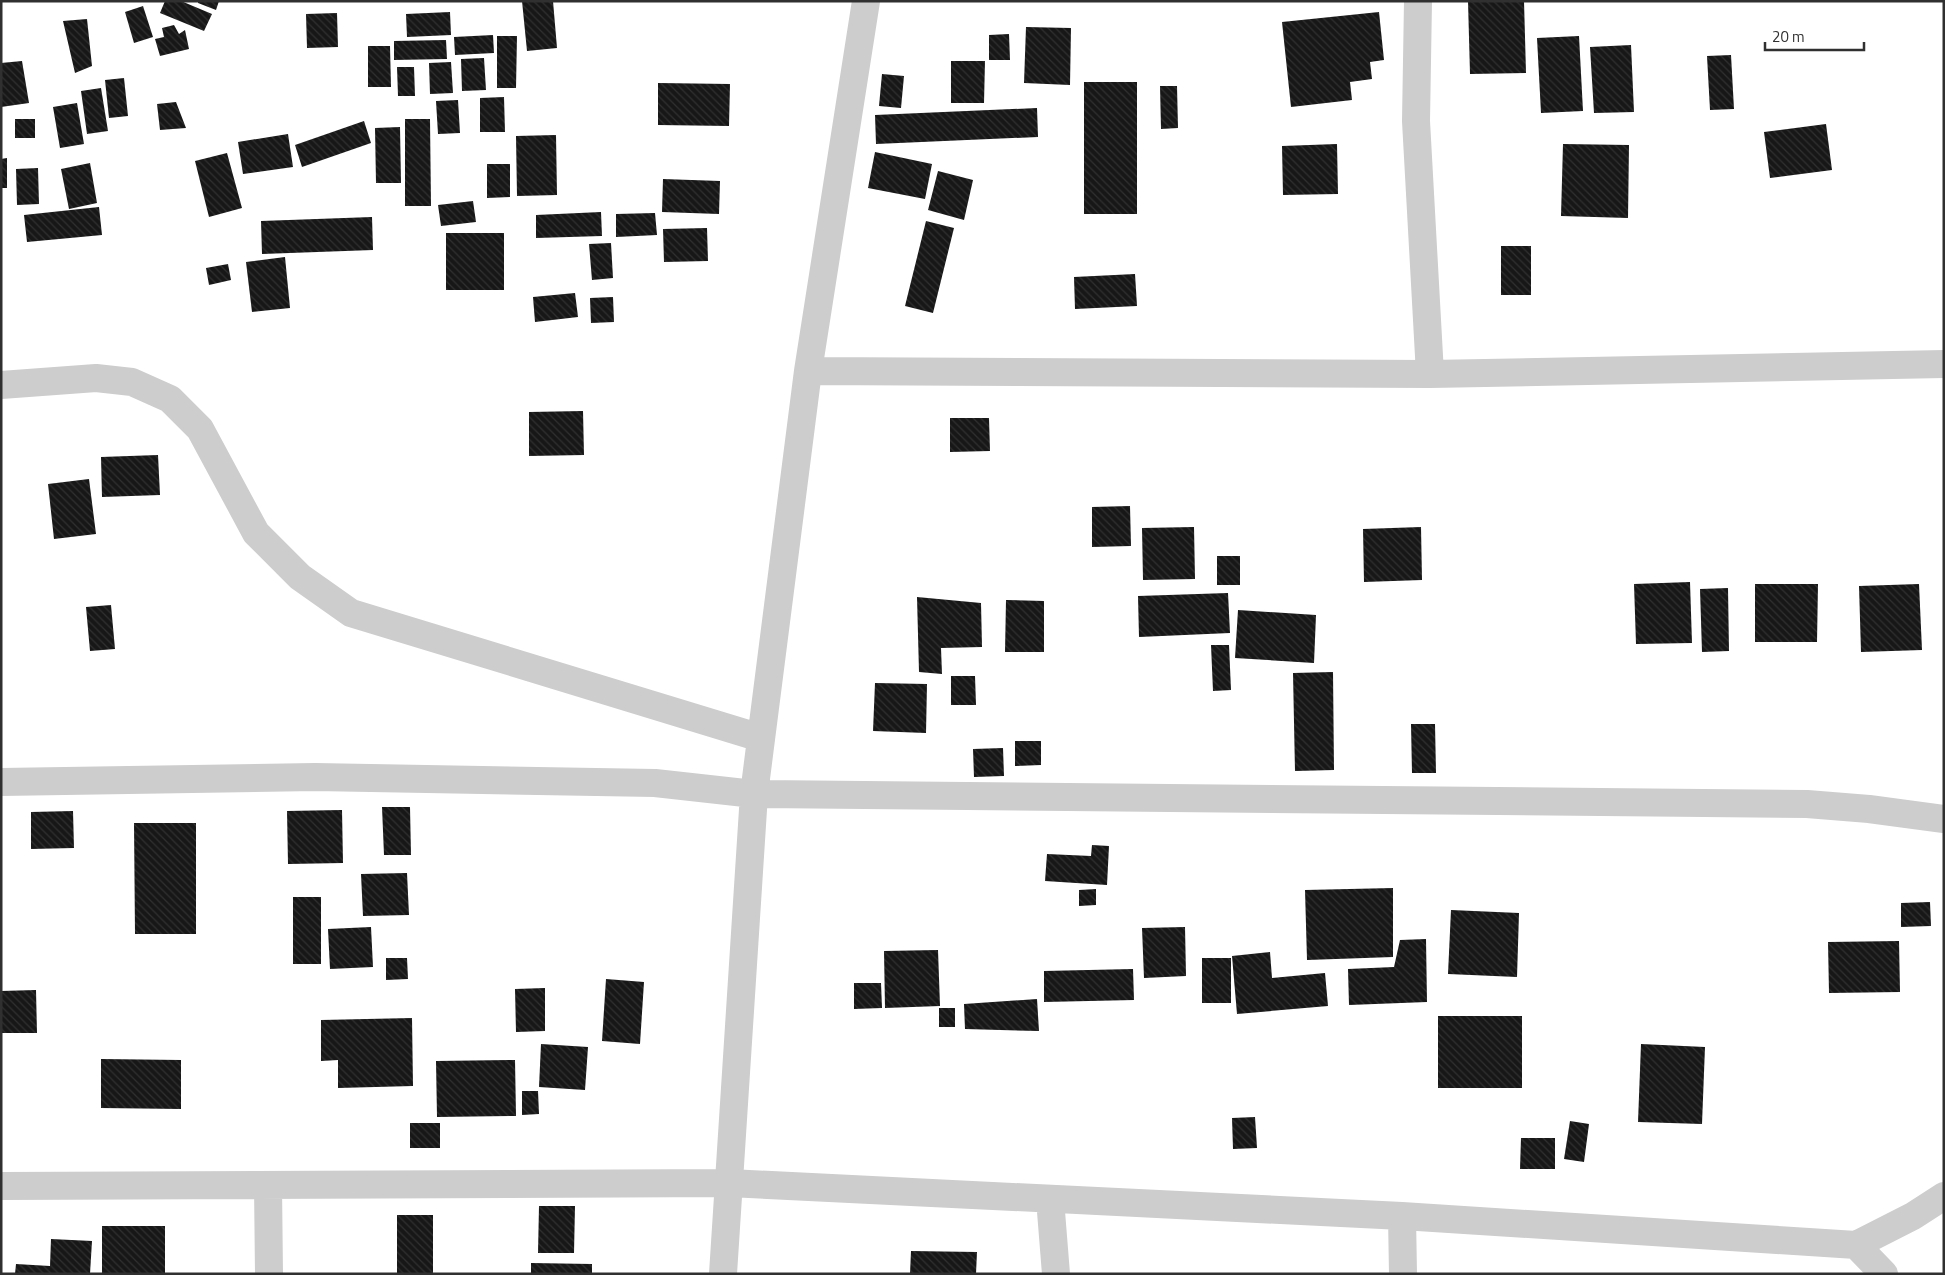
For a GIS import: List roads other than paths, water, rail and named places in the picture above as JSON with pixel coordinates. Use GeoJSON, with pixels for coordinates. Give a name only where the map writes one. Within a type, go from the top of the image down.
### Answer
{"type":"FeatureCollection","features":[{"type":"Feature","properties":{"kind":"street"},"geometry":{"type":"LineString","coordinates":[[723,1274],[754,794],[808,371],[866,1]]}},
{"type":"Feature","properties":{"kind":"street"},"geometry":{"type":"LineString","coordinates":[[1418,1],[1416,121],[1430,374]]}},
{"type":"Feature","properties":{"kind":"street"},"geometry":{"type":"LineString","coordinates":[[808,371],[1430,374],[1944,364]]}},
{"type":"Feature","properties":{"kind":"street"},"geometry":{"type":"LineString","coordinates":[[1,385],[96,378],[132,382],[170,399],[200,429],[256,533],[300,577],[351,613],[761,738]]}},
{"type":"Feature","properties":{"kind":"street"},"geometry":{"type":"LineString","coordinates":[[4,780],[334,777],[655,783],[754,794],[1807,804],[1869,809],[1944,819]]}},
{"type":"Feature","properties":{"kind":"street"},"geometry":{"type":"LineString","coordinates":[[1,1186],[729,1184],[1402,1216],[1856,1245],[1913,1216],[1944,1196]]}},
{"type":"Feature","properties":{"kind":"street"},"geometry":{"type":"LineString","coordinates":[[268,1185],[269,1274]]}},
{"type":"Feature","properties":{"kind":"street"},"geometry":{"type":"LineString","coordinates":[[1050,1199],[1056,1274]]}},
{"type":"Feature","properties":{"kind":"street"},"geometry":{"type":"LineString","coordinates":[[1402,1216],[1403,1274]]}},
{"type":"Feature","properties":{"kind":"street"},"geometry":{"type":"LineString","coordinates":[[1856,1245],[1884,1274]]}}]}
